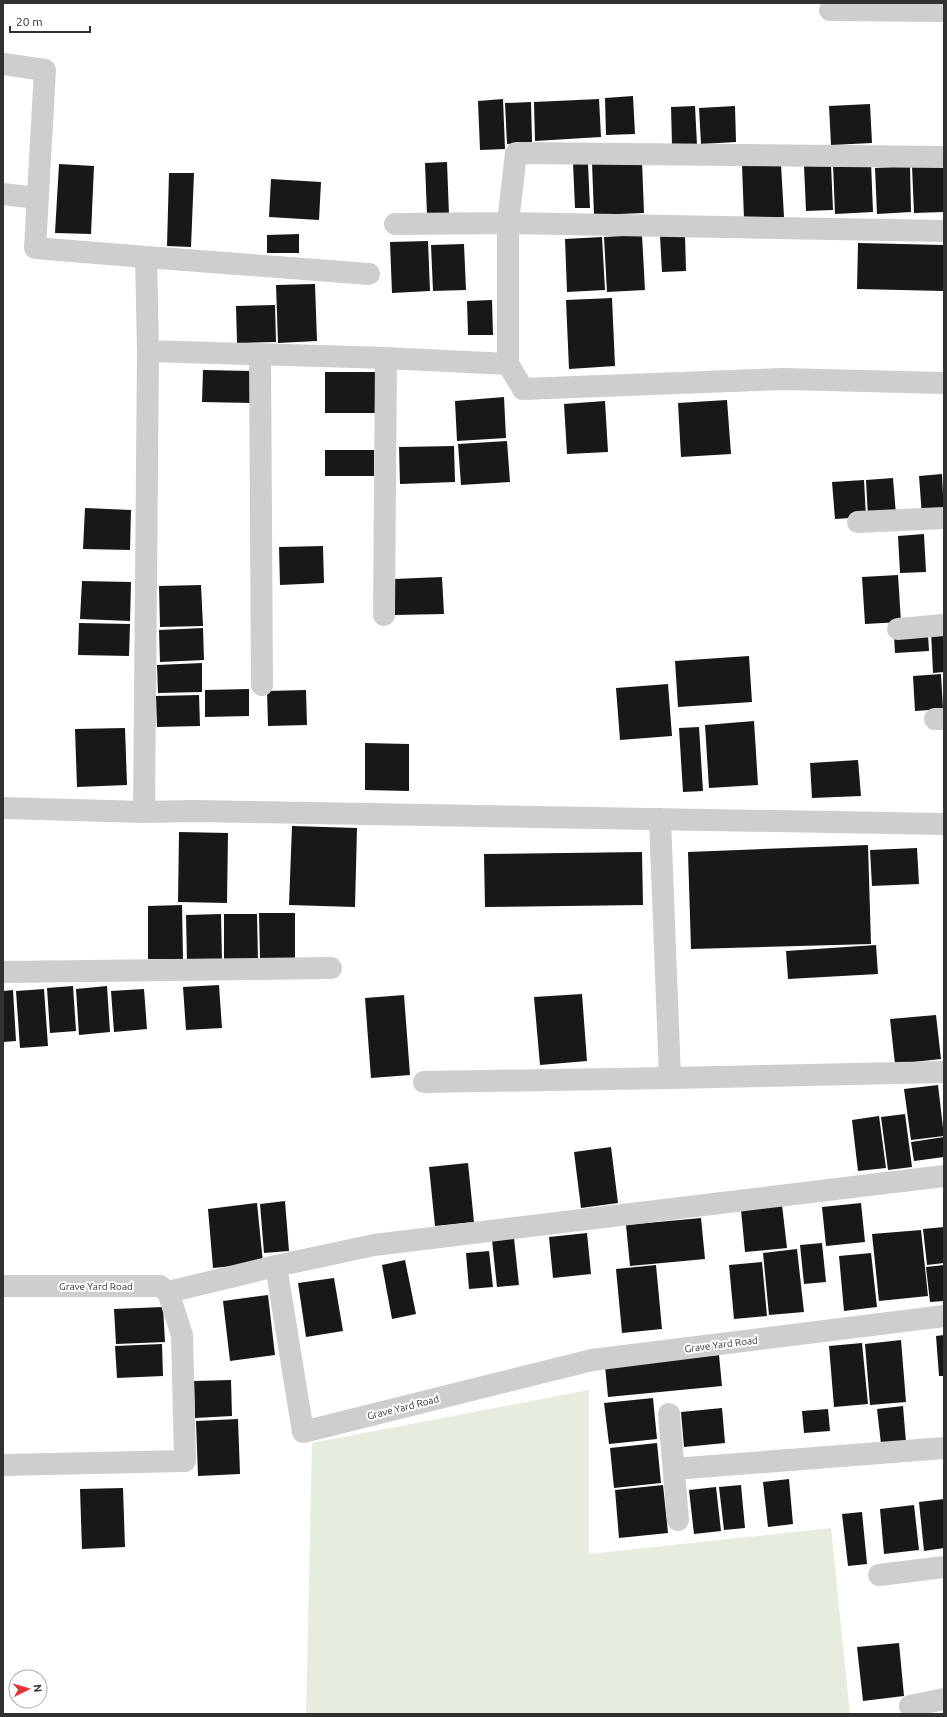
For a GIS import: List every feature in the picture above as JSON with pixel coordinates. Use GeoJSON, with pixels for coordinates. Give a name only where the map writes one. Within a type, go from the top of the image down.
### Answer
{"type":"FeatureCollection","features":[{"type":"Feature","properties":{"kind":"street"},"geometry":{"type":"LineString","coordinates":[[830,10],[944,11]]}},
{"type":"Feature","properties":{"kind":"street"},"geometry":{"type":"LineString","coordinates":[[3,64],[45,70],[35,248],[369,274]]}},
{"type":"Feature","properties":{"kind":"street"},"geometry":{"type":"LineString","coordinates":[[944,157],[516,153],[508,223],[508,364],[523,389],[783,378],[944,383]]}},
{"type":"Feature","properties":{"kind":"street"},"geometry":{"type":"LineString","coordinates":[[3,194],[37,198]]}},
{"type":"Feature","properties":{"kind":"street"},"geometry":{"type":"LineString","coordinates":[[395,224],[508,223],[944,230]]}},
{"type":"Feature","properties":{"kind":"street"},"geometry":{"type":"LineString","coordinates":[[144,812],[148,351],[146,256]]}},
{"type":"Feature","properties":{"kind":"street"},"geometry":{"type":"LineString","coordinates":[[148,351],[386,358],[508,364]]}},
{"type":"Feature","properties":{"kind":"street"},"geometry":{"type":"LineString","coordinates":[[260,355],[262,686]]}},
{"type":"Feature","properties":{"kind":"street"},"geometry":{"type":"LineString","coordinates":[[384,615],[386,358]]}},
{"type":"Feature","properties":{"kind":"street"},"geometry":{"type":"LineString","coordinates":[[858,522],[944,518]]}},
{"type":"Feature","properties":{"kind":"street"},"geometry":{"type":"LineString","coordinates":[[898,629],[944,625]]}},
{"type":"Feature","properties":{"kind":"street"},"geometry":{"type":"LineString","coordinates":[[3,808],[144,812],[206,811],[944,824]]}},
{"type":"Feature","properties":{"kind":"street"},"geometry":{"type":"LineString","coordinates":[[660,819],[670,1078]]}},
{"type":"Feature","properties":{"kind":"street"},"geometry":{"type":"LineString","coordinates":[[3,972],[331,968]]}},
{"type":"Feature","properties":{"kind":"street"},"geometry":{"type":"LineString","coordinates":[[424,1082],[944,1072]]}},
{"type":"Feature","properties":{"kind":"street"},"geometry":{"type":"LineString","coordinates":[[3,1465],[185,1461],[182,1335],[168,1292],[276,1266],[374,1245],[944,1176]]}},
{"type":"Feature","properties":{"kind":"street","name":"Grave Yard Road"},"geometry":{"type":"LineString","coordinates":[[276,1266],[303,1432],[592,1360],[944,1316]]}},
{"type":"Feature","properties":{"kind":"street","name":"Grave Yard Road"},"geometry":{"type":"LineString","coordinates":[[3,1286],[160,1286],[168,1292]]}},
{"type":"Feature","properties":{"kind":"street"},"geometry":{"type":"LineString","coordinates":[[670,1414],[678,1520]]}},
{"type":"Feature","properties":{"kind":"street"},"geometry":{"type":"LineString","coordinates":[[674,1469],[944,1448]]}},
{"type":"Feature","properties":{"kind":"street"},"geometry":{"type":"LineString","coordinates":[[879,1575],[944,1567]]}},
{"type":"Feature","properties":{"kind":"street"},"geometry":{"type":"LineString","coordinates":[[910,1706],[944,1699]]}},
{"type":"Feature","properties":{"kind":"shaded area"},"geometry":{"type":"Polygon","coordinates":[[[589,1390],[589,1554],[831,1528],[850,1714],[306,1713],[312,1443],[589,1390]]]}},
{"type":"Feature","properties":{"kind":"building"},"geometry":{"type":"Polygon","coordinates":[[[633,96],[635,134],[606,135],[605,98],[633,96]]]}},
{"type":"Feature","properties":{"kind":"building"},"geometry":{"type":"Polygon","coordinates":[[[503,99],[505,149],[480,150],[478,101],[503,99]]]}},
{"type":"Feature","properties":{"kind":"building"},"geometry":{"type":"Polygon","coordinates":[[[599,99],[601,137],[535,141],[534,102],[599,99]]]}},
{"type":"Feature","properties":{"kind":"building"},"geometry":{"type":"Polygon","coordinates":[[[531,102],[532,142],[507,144],[505,103],[531,102]]]}},
{"type":"Feature","properties":{"kind":"building"},"geometry":{"type":"Polygon","coordinates":[[[870,104],[872,143],[831,145],[829,106],[870,104]]]}},
{"type":"Feature","properties":{"kind":"building"},"geometry":{"type":"Polygon","coordinates":[[[695,106],[697,145],[672,146],[671,107],[695,106]]]}},
{"type":"Feature","properties":{"kind":"building"},"geometry":{"type":"Polygon","coordinates":[[[735,106],[736,142],[701,144],[699,108],[735,106]]]}},
{"type":"Feature","properties":{"kind":"building"},"geometry":{"type":"Polygon","coordinates":[[[642,161],[644,213],[594,215],[592,163],[642,161]]]}},
{"type":"Feature","properties":{"kind":"building"},"geometry":{"type":"Polygon","coordinates":[[[447,162],[449,215],[427,215],[425,163],[447,162]]]}},
{"type":"Feature","properties":{"kind":"building"},"geometry":{"type":"Polygon","coordinates":[[[871,162],[873,212],[835,214],[833,164],[871,162]]]}},
{"type":"Feature","properties":{"kind":"building"},"geometry":{"type":"Polygon","coordinates":[[[573,163],[588,163],[590,208],[575,208],[573,163]]]}},
{"type":"Feature","properties":{"kind":"building"},"geometry":{"type":"Polygon","coordinates":[[[59,164],[94,166],[91,234],[55,233],[59,164]]]}},
{"type":"Feature","properties":{"kind":"building"},"geometry":{"type":"Polygon","coordinates":[[[781,164],[784,217],[744,219],[742,165],[781,164]]]}},
{"type":"Feature","properties":{"kind":"building"},"geometry":{"type":"Polygon","coordinates":[[[831,164],[833,210],[806,211],[804,165],[831,164]]]}},
{"type":"Feature","properties":{"kind":"building"},"geometry":{"type":"Polygon","coordinates":[[[944,164],[944,212],[914,213],[912,166],[944,164]]]}},
{"type":"Feature","properties":{"kind":"building"},"geometry":{"type":"Polygon","coordinates":[[[910,166],[911,212],[877,214],[875,168],[910,166]]]}},
{"type":"Feature","properties":{"kind":"building"},"geometry":{"type":"Polygon","coordinates":[[[169,173],[194,173],[191,247],[167,246],[169,173]]]}},
{"type":"Feature","properties":{"kind":"building"},"geometry":{"type":"Polygon","coordinates":[[[271,179],[321,182],[319,220],[269,217],[271,179]]]}},
{"type":"Feature","properties":{"kind":"building"},"geometry":{"type":"Polygon","coordinates":[[[299,234],[299,253],[267,253],[267,235],[299,234]]]}},
{"type":"Feature","properties":{"kind":"building"},"geometry":{"type":"Polygon","coordinates":[[[642,235],[645,290],[607,292],[604,237],[642,235]]]}},
{"type":"Feature","properties":{"kind":"building"},"geometry":{"type":"Polygon","coordinates":[[[685,235],[686,271],[662,272],[660,236],[685,235]]]}},
{"type":"Feature","properties":{"kind":"building"},"geometry":{"type":"Polygon","coordinates":[[[602,237],[605,290],[567,292],[565,239],[602,237]]]}},
{"type":"Feature","properties":{"kind":"building"},"geometry":{"type":"Polygon","coordinates":[[[428,241],[430,291],[392,293],[390,242],[428,241]]]}},
{"type":"Feature","properties":{"kind":"building"},"geometry":{"type":"Polygon","coordinates":[[[858,243],[944,245],[944,291],[857,289],[858,243]]]}},
{"type":"Feature","properties":{"kind":"building"},"geometry":{"type":"Polygon","coordinates":[[[464,244],[466,290],[433,291],[431,245],[464,244]]]}},
{"type":"Feature","properties":{"kind":"building"},"geometry":{"type":"Polygon","coordinates":[[[315,284],[317,341],[278,343],[276,285],[315,284]]]}},
{"type":"Feature","properties":{"kind":"building"},"geometry":{"type":"Polygon","coordinates":[[[612,298],[615,366],[569,369],[566,300],[612,298]]]}},
{"type":"Feature","properties":{"kind":"building"},"geometry":{"type":"Polygon","coordinates":[[[492,300],[493,335],[468,335],[467,301],[492,300]]]}},
{"type":"Feature","properties":{"kind":"building"},"geometry":{"type":"Polygon","coordinates":[[[275,305],[276,342],[237,343],[236,306],[275,305]]]}},
{"type":"Feature","properties":{"kind":"building"},"geometry":{"type":"Polygon","coordinates":[[[203,370],[252,371],[252,403],[202,402],[203,370]]]}},
{"type":"Feature","properties":{"kind":"building"},"geometry":{"type":"Polygon","coordinates":[[[325,372],[375,372],[375,413],[325,413],[325,372]]]}},
{"type":"Feature","properties":{"kind":"building"},"geometry":{"type":"Polygon","coordinates":[[[504,397],[506,438],[457,441],[455,401],[504,397]]]}},
{"type":"Feature","properties":{"kind":"building"},"geometry":{"type":"Polygon","coordinates":[[[727,400],[731,454],[681,457],[678,403],[727,400]]]}},
{"type":"Feature","properties":{"kind":"building"},"geometry":{"type":"Polygon","coordinates":[[[605,401],[608,452],[567,454],[564,404],[605,401]]]}},
{"type":"Feature","properties":{"kind":"building"},"geometry":{"type":"Polygon","coordinates":[[[507,441],[510,482],[461,485],[458,444],[507,441]]]}},
{"type":"Feature","properties":{"kind":"building"},"geometry":{"type":"Polygon","coordinates":[[[454,446],[455,482],[400,484],[399,447],[454,446]]]}},
{"type":"Feature","properties":{"kind":"building"},"geometry":{"type":"Polygon","coordinates":[[[325,450],[374,450],[374,476],[325,476],[325,450]]]}},
{"type":"Feature","properties":{"kind":"building"},"geometry":{"type":"Polygon","coordinates":[[[942,474],[944,515],[922,516],[919,476],[942,474]]]}},
{"type":"Feature","properties":{"kind":"building"},"geometry":{"type":"Polygon","coordinates":[[[893,478],[896,515],[868,517],[866,480],[893,478]]]}},
{"type":"Feature","properties":{"kind":"building"},"geometry":{"type":"Polygon","coordinates":[[[864,480],[866,517],[835,519],[832,482],[864,480]]]}},
{"type":"Feature","properties":{"kind":"building"},"geometry":{"type":"Polygon","coordinates":[[[85,508],[131,510],[130,550],[83,549],[85,508]]]}},
{"type":"Feature","properties":{"kind":"building"},"geometry":{"type":"Polygon","coordinates":[[[924,534],[926,572],[900,573],[898,536],[924,534]]]}},
{"type":"Feature","properties":{"kind":"building"},"geometry":{"type":"Polygon","coordinates":[[[323,546],[324,583],[280,585],[279,547],[323,546]]]}},
{"type":"Feature","properties":{"kind":"building"},"geometry":{"type":"Polygon","coordinates":[[[898,575],[901,622],[865,624],[862,577],[898,575]]]}},
{"type":"Feature","properties":{"kind":"building"},"geometry":{"type":"Polygon","coordinates":[[[442,577],[444,614],[395,615],[394,579],[442,577]]]}},
{"type":"Feature","properties":{"kind":"building"},"geometry":{"type":"Polygon","coordinates":[[[82,581],[131,582],[130,621],[80,619],[82,581]]]}},
{"type":"Feature","properties":{"kind":"building"},"geometry":{"type":"Polygon","coordinates":[[[201,585],[203,626],[160,627],[159,586],[201,585]]]}},
{"type":"Feature","properties":{"kind":"building"},"geometry":{"type":"Polygon","coordinates":[[[79,623],[130,624],[129,656],[78,655],[79,623]]]}},
{"type":"Feature","properties":{"kind":"building"},"geometry":{"type":"Polygon","coordinates":[[[203,628],[204,660],[160,662],[159,630],[203,628]]]}},
{"type":"Feature","properties":{"kind":"building"},"geometry":{"type":"Polygon","coordinates":[[[944,631],[944,672],[933,673],[931,632],[944,631]]]}},
{"type":"Feature","properties":{"kind":"building"},"geometry":{"type":"Polygon","coordinates":[[[928,634],[929,651],[895,653],[894,636],[928,634]]]}},
{"type":"Feature","properties":{"kind":"building"},"geometry":{"type":"Polygon","coordinates":[[[749,656],[752,702],[678,707],[675,661],[749,656]]]}},
{"type":"Feature","properties":{"kind":"building"},"geometry":{"type":"Polygon","coordinates":[[[202,663],[202,692],[158,693],[157,665],[202,663]]]}},
{"type":"Feature","properties":{"kind":"building"},"geometry":{"type":"Polygon","coordinates":[[[941,674],[943,709],[915,711],[913,676],[941,674]]]}},
{"type":"Feature","properties":{"kind":"building"},"geometry":{"type":"Polygon","coordinates":[[[668,684],[672,736],[620,740],[616,688],[668,684]]]}},
{"type":"Feature","properties":{"kind":"building"},"geometry":{"type":"Polygon","coordinates":[[[249,689],[249,716],[205,717],[205,690],[249,689]]]}},
{"type":"Feature","properties":{"kind":"building"},"geometry":{"type":"Polygon","coordinates":[[[306,690],[307,725],[268,726],[267,691],[306,690]]]}},
{"type":"Feature","properties":{"kind":"building"},"geometry":{"type":"Polygon","coordinates":[[[199,695],[200,726],[157,727],[156,696],[199,695]]]}},
{"type":"Feature","properties":{"kind":"building"},"geometry":{"type":"Polygon","coordinates":[[[754,721],[758,785],[709,788],[705,725],[754,721]]]}},
{"type":"Feature","properties":{"kind":"building"},"geometry":{"type":"Polygon","coordinates":[[[699,727],[703,791],[683,792],[679,728],[699,727]]]}},
{"type":"Feature","properties":{"kind":"building"},"geometry":{"type":"Polygon","coordinates":[[[125,728],[127,785],[77,787],[75,729],[125,728]]]}},
{"type":"Feature","properties":{"kind":"building"},"geometry":{"type":"Polygon","coordinates":[[[365,743],[409,744],[409,791],[365,790],[365,743]]]}},
{"type":"Feature","properties":{"kind":"building"},"geometry":{"type":"Polygon","coordinates":[[[858,760],[861,796],[812,798],[810,763],[858,760]]]}},
{"type":"Feature","properties":{"kind":"building"},"geometry":{"type":"Polygon","coordinates":[[[292,826],[357,828],[355,907],[289,905],[292,826]]]}},
{"type":"Feature","properties":{"kind":"building"},"geometry":{"type":"Polygon","coordinates":[[[179,832],[228,833],[227,903],[178,902],[179,832]]]}},
{"type":"Feature","properties":{"kind":"building"},"geometry":{"type":"Polygon","coordinates":[[[868,845],[871,944],[691,949],[688,852],[868,845]]]}},
{"type":"Feature","properties":{"kind":"building"},"geometry":{"type":"Polygon","coordinates":[[[917,848],[919,884],[872,886],[870,850],[917,848]]]}},
{"type":"Feature","properties":{"kind":"building"},"geometry":{"type":"Polygon","coordinates":[[[642,852],[643,905],[485,907],[484,854],[642,852]]]}},
{"type":"Feature","properties":{"kind":"building"},"geometry":{"type":"Polygon","coordinates":[[[182,905],[183,959],[148,959],[148,906],[182,905]]]}},
{"type":"Feature","properties":{"kind":"building"},"geometry":{"type":"Polygon","coordinates":[[[259,913],[295,913],[295,958],[260,958],[259,913]]]}},
{"type":"Feature","properties":{"kind":"building"},"geometry":{"type":"Polygon","coordinates":[[[221,914],[222,962],[187,963],[186,915],[221,914]]]}},
{"type":"Feature","properties":{"kind":"building"},"geometry":{"type":"Polygon","coordinates":[[[224,914],[257,914],[258,961],[224,961],[224,914]]]}},
{"type":"Feature","properties":{"kind":"building"},"geometry":{"type":"Polygon","coordinates":[[[876,945],[878,974],[788,979],[786,951],[876,945]]]}},
{"type":"Feature","properties":{"kind":"building"},"geometry":{"type":"Polygon","coordinates":[[[219,985],[222,1028],[186,1030],[183,987],[219,985]]]}},
{"type":"Feature","properties":{"kind":"building"},"geometry":{"type":"Polygon","coordinates":[[[73,986],[76,1031],[50,1033],[47,988],[73,986]]]}},
{"type":"Feature","properties":{"kind":"building"},"geometry":{"type":"Polygon","coordinates":[[[107,986],[110,1032],[79,1035],[76,989],[107,986]]]}},
{"type":"Feature","properties":{"kind":"building"},"geometry":{"type":"Polygon","coordinates":[[[44,989],[48,1046],[20,1048],[16,991],[44,989]]]}},
{"type":"Feature","properties":{"kind":"building"},"geometry":{"type":"Polygon","coordinates":[[[144,989],[147,1029],[114,1032],[111,991],[144,989]]]}},
{"type":"Feature","properties":{"kind":"building"},"geometry":{"type":"Polygon","coordinates":[[[13,990],[16,1041],[3,1042],[3,991],[13,990]]]}},
{"type":"Feature","properties":{"kind":"building"},"geometry":{"type":"Polygon","coordinates":[[[582,994],[587,1061],[540,1065],[534,997],[582,994]]]}},
{"type":"Feature","properties":{"kind":"building"},"geometry":{"type":"Polygon","coordinates":[[[404,995],[410,1075],[371,1078],[365,998],[404,995]]]}},
{"type":"Feature","properties":{"kind":"building"},"geometry":{"type":"Polygon","coordinates":[[[936,1015],[941,1059],[895,1064],[890,1019],[936,1015]]]}},
{"type":"Feature","properties":{"kind":"building"},"geometry":{"type":"Polygon","coordinates":[[[938,1085],[944,1136],[911,1140],[904,1089],[938,1085]]]}},
{"type":"Feature","properties":{"kind":"building"},"geometry":{"type":"Polygon","coordinates":[[[905,1114],[912,1167],[888,1170],[881,1117],[905,1114]]]}},
{"type":"Feature","properties":{"kind":"building"},"geometry":{"type":"Polygon","coordinates":[[[879,1116],[886,1168],[858,1171],[852,1120],[879,1116]]]}},
{"type":"Feature","properties":{"kind":"building"},"geometry":{"type":"Polygon","coordinates":[[[944,1137],[944,1157],[914,1161],[911,1142],[944,1137]]]}},
{"type":"Feature","properties":{"kind":"building"},"geometry":{"type":"Polygon","coordinates":[[[611,1147],[618,1203],[581,1208],[574,1152],[611,1147]]]}},
{"type":"Feature","properties":{"kind":"building"},"geometry":{"type":"Polygon","coordinates":[[[468,1163],[474,1222],[435,1226],[429,1167],[468,1163]]]}},
{"type":"Feature","properties":{"kind":"building"},"geometry":{"type":"Polygon","coordinates":[[[285,1201],[289,1251],[264,1253],[260,1204],[285,1201]]]}},
{"type":"Feature","properties":{"kind":"building"},"geometry":{"type":"Polygon","coordinates":[[[257,1203],[263,1263],[213,1268],[208,1209],[257,1203]]]}},
{"type":"Feature","properties":{"kind":"building"},"geometry":{"type":"Polygon","coordinates":[[[861,1203],[865,1242],[826,1246],[822,1207],[861,1203]]]}},
{"type":"Feature","properties":{"kind":"building"},"geometry":{"type":"Polygon","coordinates":[[[782,1205],[787,1248],[745,1252],[741,1210],[782,1205]]]}},
{"type":"Feature","properties":{"kind":"building"},"geometry":{"type":"Polygon","coordinates":[[[701,1218],[705,1259],[630,1266],[626,1225],[701,1218]]]}},
{"type":"Feature","properties":{"kind":"building"},"geometry":{"type":"Polygon","coordinates":[[[944,1227],[944,1263],[927,1265],[923,1229],[944,1227]]]}},
{"type":"Feature","properties":{"kind":"building"},"geometry":{"type":"Polygon","coordinates":[[[921,1230],[928,1296],[879,1301],[872,1234],[921,1230]]]}},
{"type":"Feature","properties":{"kind":"building"},"geometry":{"type":"Polygon","coordinates":[[[587,1233],[591,1274],[553,1278],[549,1237],[587,1233]]]}},
{"type":"Feature","properties":{"kind":"building"},"geometry":{"type":"Polygon","coordinates":[[[514,1238],[519,1285],[497,1287],[492,1240],[514,1238]]]}},
{"type":"Feature","properties":{"kind":"building"},"geometry":{"type":"Polygon","coordinates":[[[822,1243],[826,1282],[804,1284],[800,1245],[822,1243]]]}},
{"type":"Feature","properties":{"kind":"building"},"geometry":{"type":"Polygon","coordinates":[[[797,1249],[804,1312],[769,1315],[763,1253],[797,1249]]]}},
{"type":"Feature","properties":{"kind":"building"},"geometry":{"type":"Polygon","coordinates":[[[489,1251],[493,1287],[469,1289],[466,1253],[489,1251]]]}},
{"type":"Feature","properties":{"kind":"building"},"geometry":{"type":"Polygon","coordinates":[[[871,1253],[877,1307],[844,1311],[839,1256],[871,1253]]]}},
{"type":"Feature","properties":{"kind":"building"},"geometry":{"type":"Polygon","coordinates":[[[405,1260],[416,1314],[392,1319],[382,1265],[405,1260]]]}},
{"type":"Feature","properties":{"kind":"building"},"geometry":{"type":"Polygon","coordinates":[[[762,1262],[767,1316],[734,1319],[729,1265],[762,1262]]]}},
{"type":"Feature","properties":{"kind":"building"},"geometry":{"type":"Polygon","coordinates":[[[656,1265],[662,1329],[622,1333],[616,1269],[656,1265]]]}},
{"type":"Feature","properties":{"kind":"building"},"geometry":{"type":"Polygon","coordinates":[[[944,1265],[944,1301],[930,1302],[926,1267],[944,1265]]]}},
{"type":"Feature","properties":{"kind":"building"},"geometry":{"type":"Polygon","coordinates":[[[334,1278],[343,1331],[306,1337],[298,1283],[334,1278]]]}},
{"type":"Feature","properties":{"kind":"building"},"geometry":{"type":"Polygon","coordinates":[[[268,1295],[275,1355],[230,1361],[223,1301],[268,1295]]]}},
{"type":"Feature","properties":{"kind":"building"},"geometry":{"type":"Polygon","coordinates":[[[163,1307],[165,1342],[116,1344],[114,1309],[163,1307]]]}},
{"type":"Feature","properties":{"kind":"building"},"geometry":{"type":"Polygon","coordinates":[[[944,1335],[944,1376],[939,1376],[936,1336],[944,1335]]]}},
{"type":"Feature","properties":{"kind":"building"},"geometry":{"type":"Polygon","coordinates":[[[901,1340],[906,1402],[870,1405],[865,1344],[901,1340]]]}},
{"type":"Feature","properties":{"kind":"building"},"geometry":{"type":"Polygon","coordinates":[[[862,1343],[868,1404],[834,1407],[829,1346],[862,1343]]]}},
{"type":"Feature","properties":{"kind":"building"},"geometry":{"type":"Polygon","coordinates":[[[162,1344],[163,1376],[117,1378],[115,1346],[162,1344]]]}},
{"type":"Feature","properties":{"kind":"building"},"geometry":{"type":"Polygon","coordinates":[[[719,1355],[722,1386],[608,1397],[605,1366],[719,1355]]]}},
{"type":"Feature","properties":{"kind":"building"},"geometry":{"type":"Polygon","coordinates":[[[231,1380],[232,1416],[195,1418],[194,1381],[231,1380]]]}},
{"type":"Feature","properties":{"kind":"building"},"geometry":{"type":"Polygon","coordinates":[[[653,1398],[657,1439],[609,1444],[604,1403],[653,1398]]]}},
{"type":"Feature","properties":{"kind":"building"},"geometry":{"type":"Polygon","coordinates":[[[903,1406],[906,1442],[881,1444],[877,1409],[903,1406]]]}},
{"type":"Feature","properties":{"kind":"building"},"geometry":{"type":"Polygon","coordinates":[[[722,1408],[725,1443],[684,1447],[681,1412],[722,1408]]]}},
{"type":"Feature","properties":{"kind":"building"},"geometry":{"type":"Polygon","coordinates":[[[828,1409],[830,1431],[804,1433],[802,1411],[828,1409]]]}},
{"type":"Feature","properties":{"kind":"building"},"geometry":{"type":"Polygon","coordinates":[[[238,1419],[240,1474],[198,1476],[196,1421],[238,1419]]]}},
{"type":"Feature","properties":{"kind":"building"},"geometry":{"type":"Polygon","coordinates":[[[657,1443],[661,1483],[614,1488],[610,1448],[657,1443]]]}},
{"type":"Feature","properties":{"kind":"building"},"geometry":{"type":"Polygon","coordinates":[[[789,1479],[793,1524],[768,1527],[763,1482],[789,1479]]]}},
{"type":"Feature","properties":{"kind":"building"},"geometry":{"type":"Polygon","coordinates":[[[663,1485],[668,1533],[619,1538],[615,1490],[663,1485]]]}},
{"type":"Feature","properties":{"kind":"building"},"geometry":{"type":"Polygon","coordinates":[[[741,1485],[745,1528],[724,1530],[719,1487],[741,1485]]]}},
{"type":"Feature","properties":{"kind":"building"},"geometry":{"type":"Polygon","coordinates":[[[716,1487],[721,1531],[694,1534],[689,1490],[716,1487]]]}},
{"type":"Feature","properties":{"kind":"building"},"geometry":{"type":"Polygon","coordinates":[[[123,1488],[125,1547],[82,1549],[80,1489],[123,1488]]]}},
{"type":"Feature","properties":{"kind":"building"},"geometry":{"type":"Polygon","coordinates":[[[944,1499],[944,1548],[924,1551],[919,1502],[944,1499]]]}},
{"type":"Feature","properties":{"kind":"building"},"geometry":{"type":"Polygon","coordinates":[[[914,1505],[919,1550],[884,1554],[880,1509],[914,1505]]]}},
{"type":"Feature","properties":{"kind":"building"},"geometry":{"type":"Polygon","coordinates":[[[862,1512],[867,1564],[848,1566],[842,1514],[862,1512]]]}},
{"type":"Feature","properties":{"kind":"building"},"geometry":{"type":"Polygon","coordinates":[[[899,1643],[904,1696],[863,1701],[857,1647],[899,1643]]]}}]}
